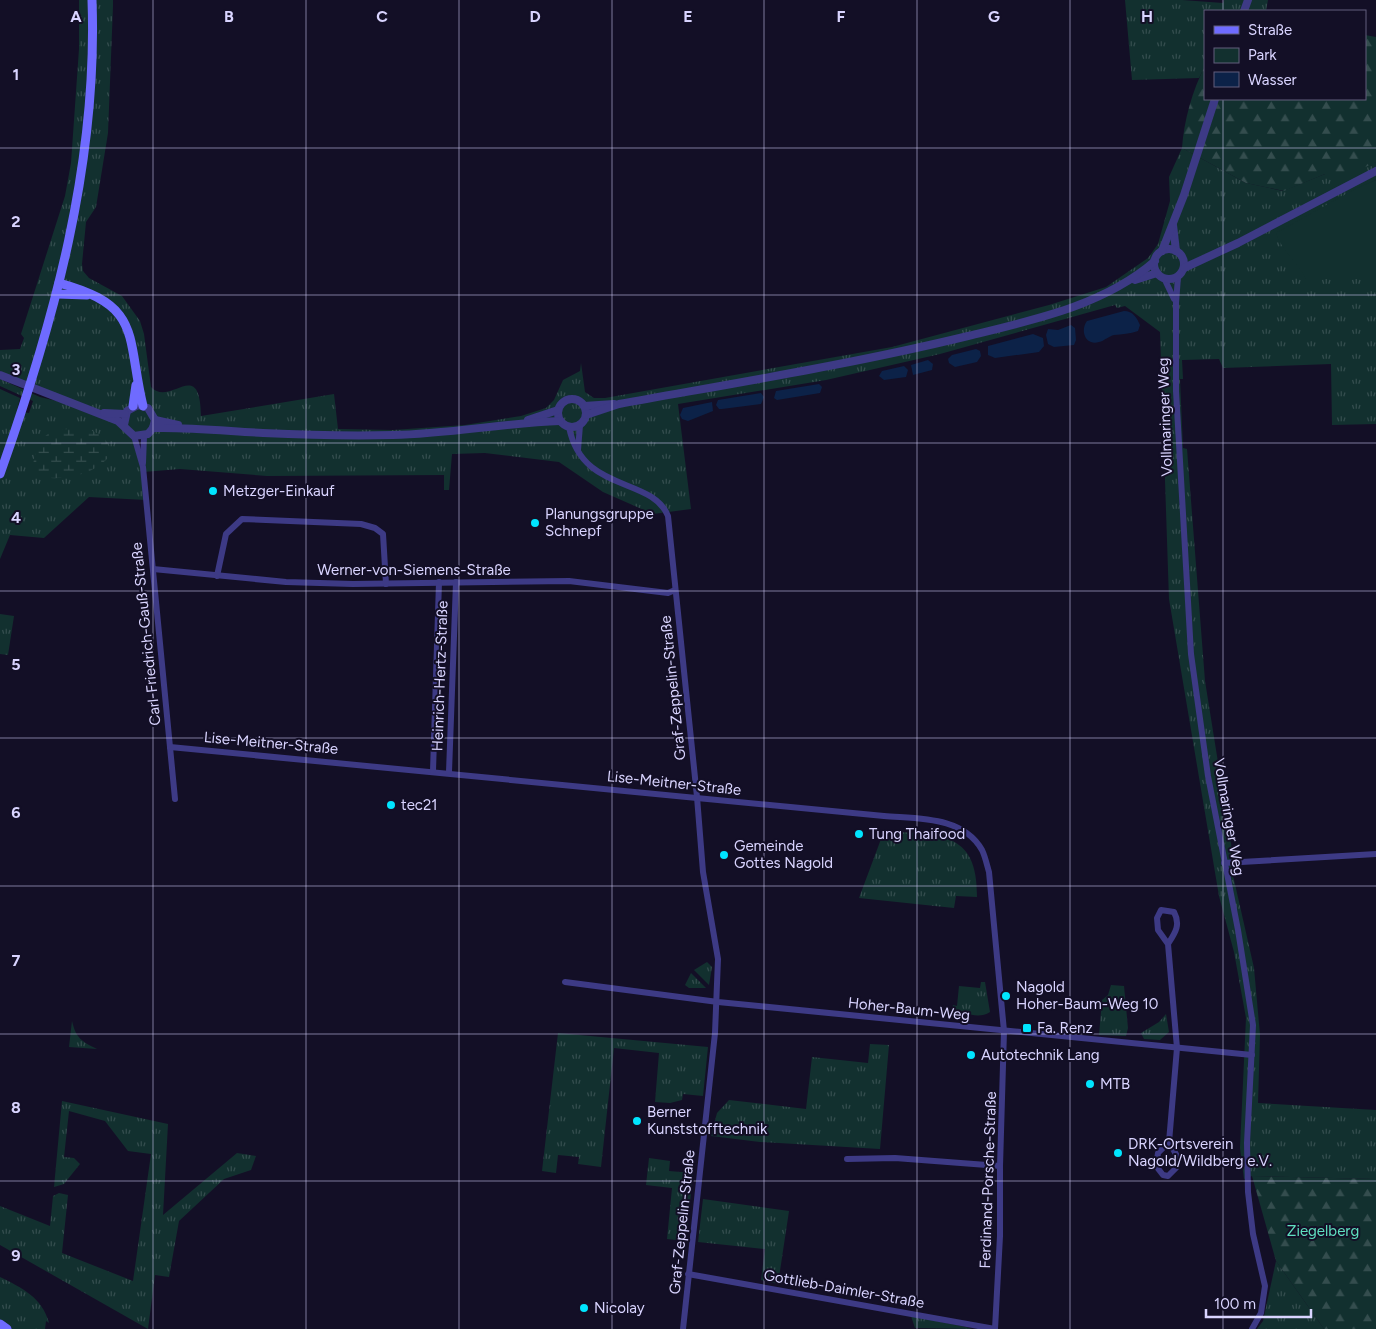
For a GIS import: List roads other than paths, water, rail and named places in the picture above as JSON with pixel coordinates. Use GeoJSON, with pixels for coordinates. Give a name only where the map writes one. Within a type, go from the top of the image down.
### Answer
{"type":"FeatureCollection","features":[{"type":"Feature","properties":{"kind":"main road"},"geometry":{"type":"LineString","coordinates":[[0,474],[35,372],[57,294],[82,176],[89,112],[92,0]]}},
{"type":"Feature","properties":{"kind":"main road"},"geometry":{"type":"LineString","coordinates":[[59,283],[97,297],[115,308],[129,329],[143,406]]}},
{"type":"Feature","properties":{"kind":"main road"},"geometry":{"type":"LineString","coordinates":[[57,294],[97,297]]}},
{"type":"Feature","properties":{"kind":"main road"},"geometry":{"type":"LineString","coordinates":[[133,406],[137,380]]}},
{"type":"Feature","properties":{"kind":"main road"},"geometry":{"type":"LineString","coordinates":[[0,1324],[7,1329]]}},
{"type":"Feature","properties":{"kind":"street"},"geometry":{"type":"LineString","coordinates":[[584,406],[619,404],[926,346],[1088,302],[1131,281],[1155,261],[1162,251],[1184,194],[1215,100]]}},
{"type":"Feature","properties":{"kind":"street"},"geometry":{"type":"LineString","coordinates":[[1131,281],[1160,276],[1178,277],[1184,268],[1238,243],[1376,171]]}},
{"type":"Feature","properties":{"kind":"street"},"geometry":{"type":"LineString","coordinates":[[1173,223],[1176,251],[1183,258],[1184,268]]}},
{"type":"Feature","properties":{"kind":"street"},"geometry":{"type":"LineString","coordinates":[[1162,251],[1176,251]]}},
{"type":"Feature","properties":{"kind":"street"},"geometry":{"type":"LineString","coordinates":[[1183,258],[1207,256]]}},
{"type":"Feature","properties":{"kind":"street"},"geometry":{"type":"LineString","coordinates":[[1155,261],[1160,276]]}},
{"type":"Feature","properties":{"kind":"street","name":"Vollmaringer Weg"},"geometry":{"type":"LineString","coordinates":[[1160,276],[1172,291],[1176,303]]}},
{"type":"Feature","properties":{"kind":"street","name":"Vollmaringer Weg"},"geometry":{"type":"LineString","coordinates":[[1178,277],[1176,303],[1176,391],[1191,654],[1208,776],[1238,930],[1252,1018],[1247,1143],[1248,1192],[1253,1234],[1265,1286],[1261,1313],[1252,1329]]}},
{"type":"Feature","properties":{"kind":"street"},"geometry":{"type":"LineString","coordinates":[[0,375],[59,400],[97,412],[124,425],[134,436],[144,436],[153,428],[155,420],[151,411],[143,406],[133,406],[125,414],[124,425]]}},
{"type":"Feature","properties":{"kind":"street"},"geometry":{"type":"LineString","coordinates":[[560,421],[558,410],[562,403],[569,399],[578,400],[584,406],[586,415]]}},
{"type":"Feature","properties":{"kind":"street"},"geometry":{"type":"LineString","coordinates":[[578,451],[580,425],[586,415],[619,404]]}},
{"type":"Feature","properties":{"kind":"street"},"geometry":{"type":"LineString","coordinates":[[522,422],[558,410]]}},
{"type":"Feature","properties":{"kind":"street"},"geometry":{"type":"LineString","coordinates":[[97,412],[125,414]]}},
{"type":"Feature","properties":{"kind":"street"},"geometry":{"type":"LineString","coordinates":[[155,420],[184,426],[265,433],[393,436],[466,431],[522,422],[560,421],[569,427],[580,425]]}},
{"type":"Feature","properties":{"kind":"street"},"geometry":{"type":"LineString","coordinates":[[153,428],[184,426]]}},
{"type":"Feature","properties":{"kind":"street","name":"Graf-Zeppelin-Straße"},"geometry":{"type":"LineString","coordinates":[[569,427],[572,440],[583,460],[595,471],[651,498],[666,509],[668,516],[697,797],[702,872],[718,959],[718,1002],[683,1329]]}},
{"type":"Feature","properties":{"kind":"street","name":"Carl-Friedrich-Gauß-Straße"},"geometry":{"type":"LineString","coordinates":[[134,436],[143,467]]}},
{"type":"Feature","properties":{"kind":"street","name":"Carl-Friedrich-Gauß-Straße"},"geometry":{"type":"LineString","coordinates":[[144,436],[143,467],[175,799]]}},
{"type":"Feature","properties":{"kind":"street"},"geometry":{"type":"LineString","coordinates":[[217,576],[226,534],[242,519],[362,524],[375,528],[384,534],[386,584]]}},
{"type":"Feature","properties":{"kind":"street","name":"Werner-von-Siemens-Straße"},"geometry":{"type":"LineString","coordinates":[[153,569],[296,582],[386,584],[569,581],[668,593],[675,590]]}},
{"type":"Feature","properties":{"kind":"street","name":"Heinrich-Hertz-Straße"},"geometry":{"type":"LineString","coordinates":[[434,771],[438,582]]}},
{"type":"Feature","properties":{"kind":"street","name":"Heinrich-Hertz-Straße"},"geometry":{"type":"LineString","coordinates":[[449,772],[456,582]]}},
{"type":"Feature","properties":{"kind":"street","name":"Lise-Meitner-Straße"},"geometry":{"type":"LineString","coordinates":[[170,747],[449,772],[950,823],[970,834],[982,850],[989,872],[1004,1031]]}},
{"type":"Feature","properties":{"kind":"street"},"geometry":{"type":"LineString","coordinates":[[1224,863],[1376,854]]}},
{"type":"Feature","properties":{"kind":"street"},"geometry":{"type":"LineString","coordinates":[[1168,944],[1177,928],[1176,917],[1174,912],[1161,910],[1157,918],[1158,930],[1168,944],[1176,1048],[1175,1091],[1169,1142],[1177,1156],[1176,1168],[1168,1176],[1163,1175],[1156,1166],[1158,1153],[1169,1142]]}},
{"type":"Feature","properties":{"kind":"street","name":"Hoher-Baum-Weg"},"geometry":{"type":"LineString","coordinates":[[565,982],[718,1002],[1252,1055]]}},
{"type":"Feature","properties":{"kind":"street","name":"Ferdinand-Porsche-Straße"},"geometry":{"type":"LineString","coordinates":[[995,1329],[1000,1236],[1004,1031]]}},
{"type":"Feature","properties":{"kind":"street"},"geometry":{"type":"LineString","coordinates":[[846,1159],[895,1158],[1000,1166]]}},
{"type":"Feature","properties":{"kind":"street","name":"Gottlieb-Daimler-Straße"},"geometry":{"type":"LineString","coordinates":[[688,1274],[995,1329]]}},
{"type":"Feature","properties":{"kind":"water"},"geometry":{"type":"Polygon","coordinates":[[[1124,311],[1130,312],[1136,317],[1140,325],[1138,331],[1114,335],[1094,343],[1087,339],[1084,329],[1087,321],[1124,311]]]}},
{"type":"Feature","properties":{"kind":"water"},"geometry":{"type":"Polygon","coordinates":[[[1071,325],[1075,328],[1076,340],[1074,345],[1054,347],[1048,344],[1046,335],[1048,329],[1058,330],[1071,325]]]}},
{"type":"Feature","properties":{"kind":"water"},"geometry":{"type":"Polygon","coordinates":[[[1033,334],[1043,338],[1044,346],[1039,352],[995,358],[988,355],[988,346],[1033,334]]]}},
{"type":"Feature","properties":{"kind":"water"},"geometry":{"type":"Polygon","coordinates":[[[976,349],[980,351],[981,356],[977,362],[955,367],[949,363],[948,359],[952,355],[976,349]]]}},
{"type":"Feature","properties":{"kind":"water"},"geometry":{"type":"Polygon","coordinates":[[[928,360],[933,364],[932,370],[913,375],[911,365],[928,360]]]}},
{"type":"Feature","properties":{"kind":"water"},"geometry":{"type":"Polygon","coordinates":[[[904,366],[908,370],[906,377],[884,380],[879,376],[882,371],[904,366]]]}},
{"type":"Feature","properties":{"kind":"water"},"geometry":{"type":"Polygon","coordinates":[[[819,384],[822,387],[820,393],[777,400],[774,398],[776,391],[819,384]]]}},
{"type":"Feature","properties":{"kind":"water"},"geometry":{"type":"Polygon","coordinates":[[[761,393],[764,397],[761,404],[722,409],[719,409],[716,405],[718,400],[761,393]]]}},
{"type":"Feature","properties":{"kind":"water"},"geometry":{"type":"Polygon","coordinates":[[[712,402],[713,411],[688,421],[682,419],[680,415],[683,408],[712,402]]]}},
{"type":"Feature","properties":{"kind":"place","name":"Metzger-Einkauf"},"geometry":{"type":"Point","coordinates":[213,491]}},
{"type":"Feature","properties":{"kind":"place","name":"Planungsgruppe Schnepf"},"geometry":{"type":"Point","coordinates":[535,523]}},
{"type":"Feature","properties":{"kind":"place","name":"tec21"},"geometry":{"type":"Point","coordinates":[391,805]}},
{"type":"Feature","properties":{"kind":"place","name":"Tung Thaifood"},"geometry":{"type":"Point","coordinates":[859,834]}},
{"type":"Feature","properties":{"kind":"place","name":"Gemeinde Gottes Nagold"},"geometry":{"type":"Point","coordinates":[724,855]}},
{"type":"Feature","properties":{"kind":"place","name":"Nagold Hoher-Baum-Weg 10"},"geometry":{"type":"Point","coordinates":[1006,996]}},
{"type":"Feature","properties":{"kind":"place","name":"Fa. Renz"},"geometry":{"type":"Point","coordinates":[1027,1028]}},
{"type":"Feature","properties":{"kind":"place","name":"Autotechnik Lang"},"geometry":{"type":"Point","coordinates":[971,1055]}},
{"type":"Feature","properties":{"kind":"place","name":"MTB"},"geometry":{"type":"Point","coordinates":[1090,1084]}},
{"type":"Feature","properties":{"kind":"place","name":"Berner Kunststofftechnik"},"geometry":{"type":"Point","coordinates":[637,1121]}},
{"type":"Feature","properties":{"kind":"place","name":"DRK-Ortsverein Nagold/Wildberg e.V."},"geometry":{"type":"Point","coordinates":[1118,1153]}},
{"type":"Feature","properties":{"kind":"place","name":"Nicolay"},"geometry":{"type":"Point","coordinates":[584,1308]}},
{"type":"Feature","properties":{"kind":"park label","name":"Ziegelberg"},"geometry":{"type":"Point","coordinates":[1323,1231]}}]}
